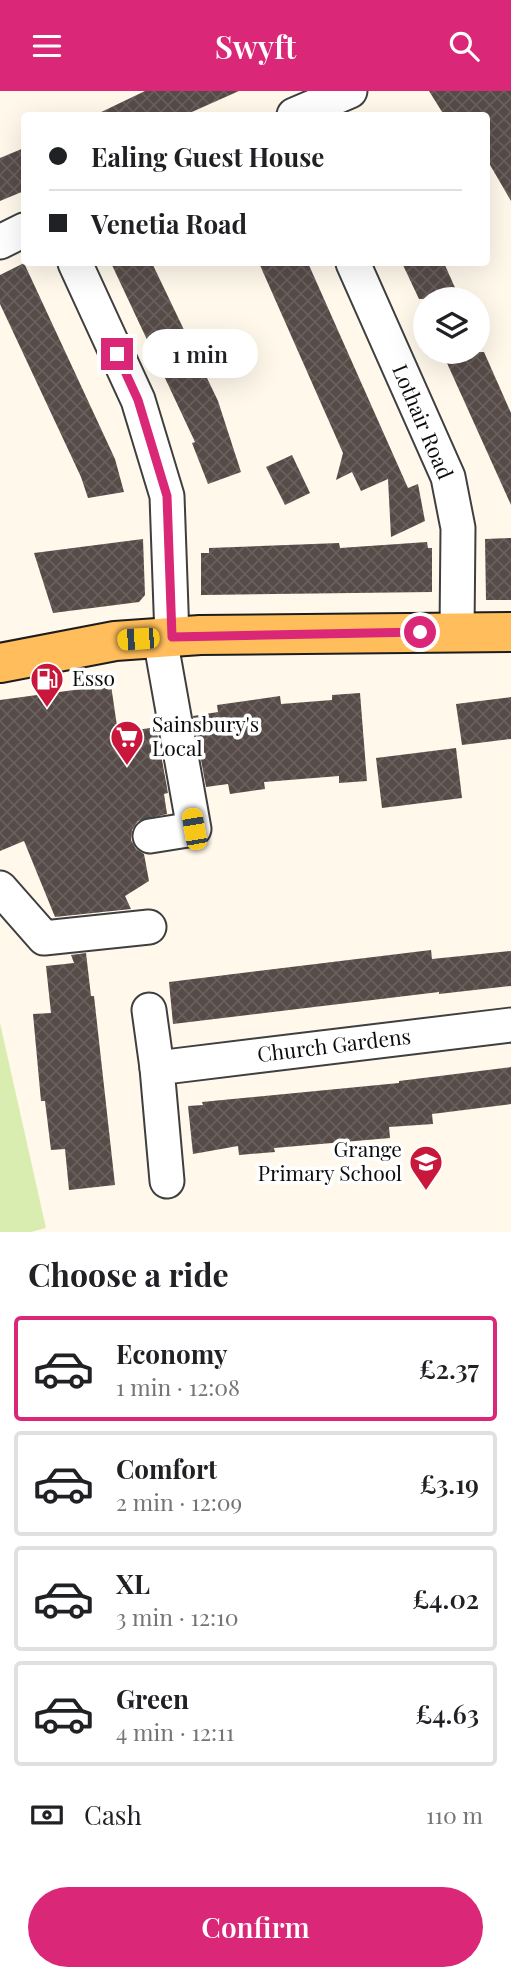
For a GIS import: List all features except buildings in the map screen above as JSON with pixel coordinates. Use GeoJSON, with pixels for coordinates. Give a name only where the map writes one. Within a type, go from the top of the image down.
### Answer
{"type":"FeatureCollection","features":[{"type":"Feature","properties":{"kind":"main road"},"geometry":{"type":"LineString","coordinates":[[0,663],[115,641],[166,637],[511,632]]}},
{"type":"Feature","properties":{"kind":"street"},"geometry":{"type":"LineString","coordinates":[[276,91],[286,112]]}},
{"type":"Feature","properties":{"kind":"street"},"geometry":{"type":"LineString","coordinates":[[301,112],[350,91]]}},
{"type":"Feature","properties":{"kind":"street"},"geometry":{"type":"LineString","coordinates":[[0,241],[21,231]]}},
{"type":"Feature","properties":{"kind":"street"},"geometry":{"type":"LineString","coordinates":[[76,266],[138,400],[167,496],[166,637],[194,829],[150,836]]}},
{"type":"Feature","properties":{"kind":"street","name":"Lothair Road"},"geometry":{"type":"LineString","coordinates":[[354,266],[448,477],[458,528],[457,631]]}},
{"type":"Feature","properties":{"kind":"street"},"geometry":{"type":"LineString","coordinates":[[0,888],[44,938],[149,927]]}},
{"type":"Feature","properties":{"kind":"street"},"geometry":{"type":"LineString","coordinates":[[149,1010],[167,1181]]}},
{"type":"Feature","properties":{"kind":"street","name":"Church Gardens"},"geometry":{"type":"LineString","coordinates":[[157,1068],[511,1025]]}},
{"type":"Feature","properties":{"kind":"green space"},"geometry":{"type":"Polygon","coordinates":[[[0,1023],[46,1228],[31,1232],[0,1232],[0,1023]]]}},
{"type":"Feature","properties":{"kind":"place","name":"Esso"},"geometry":{"type":"Point","coordinates":[47,709]}},
{"type":"Feature","properties":{"kind":"place","name":"Sainsbury's Local"},"geometry":{"type":"Point","coordinates":[127,767]}},
{"type":"Feature","properties":{"kind":"place","name":"Grange Primary School"},"geometry":{"type":"Point","coordinates":[426,1192]}},
{"type":"Feature","properties":{"kind":"route"},"geometry":{"type":"LineString","coordinates":[[117,354],[138,400],[167,496],[172,637],[420,632]]}}]}
